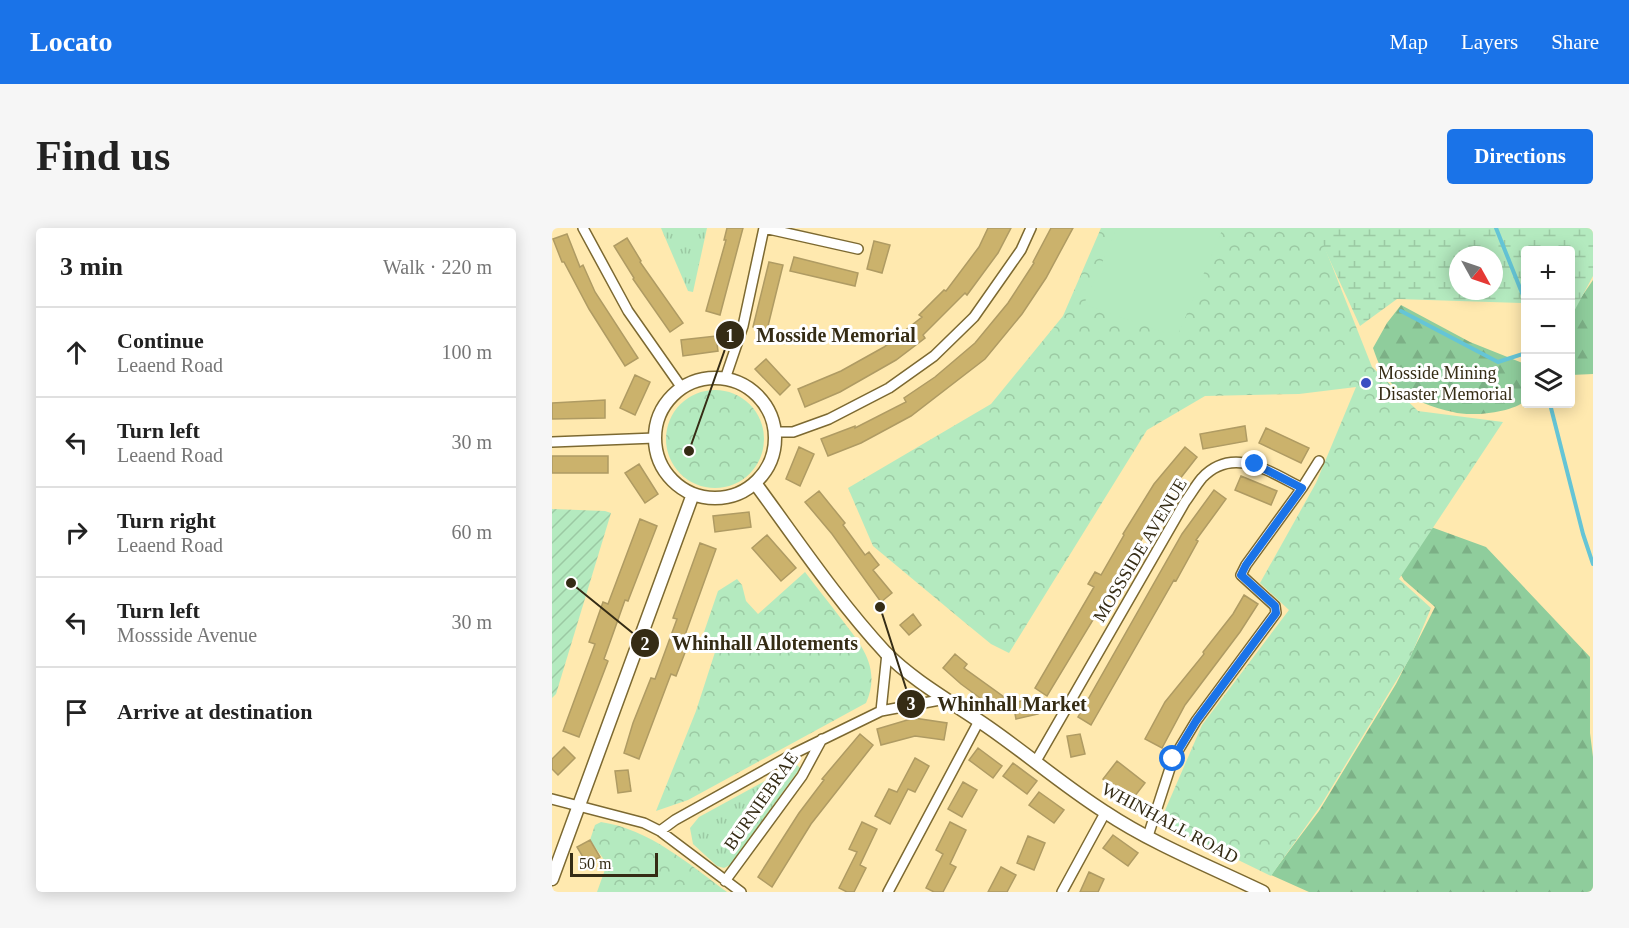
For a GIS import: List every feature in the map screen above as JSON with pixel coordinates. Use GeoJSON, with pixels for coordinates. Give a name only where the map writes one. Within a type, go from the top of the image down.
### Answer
{"type":"FeatureCollection","features":[{"type":"Feature","properties":{"kind":"street"},"geometry":{"type":"LineString","coordinates":[[583,228],[628,311],[682,388]]}},
{"type":"Feature","properties":{"kind":"street"},"geometry":{"type":"LineString","coordinates":[[725,379],[743,326],[764,228],[858,249]]}},
{"type":"Feature","properties":{"kind":"street"},"geometry":{"type":"LineString","coordinates":[[775,432],[793,432],[829,419],[889,388],[934,356],[974,317],[1021,250],[1031,228]]}},
{"type":"Feature","properties":{"kind":"street"},"geometry":{"type":"LineString","coordinates":[[725,379],[748,388],[761,400],[770,415],[775,432],[772,457],[768,466],[754,483],[739,493],[720,498],[702,497],[681,488],[665,471],[656,449],[655,438],[658,422],[667,403],[682,388],[703,380],[725,379]]}},
{"type":"Feature","properties":{"kind":"street"},"geometry":{"type":"LineString","coordinates":[[552,442],[655,438]]}},
{"type":"Feature","properties":{"kind":"street"},"geometry":{"type":"LineString","coordinates":[[1148,836],[1173,759],[1196,721],[1276,613],[1275,606],[1241,575],[1319,461]]}},
{"type":"Feature","properties":{"kind":"street","name":"MOSSSIDE AVENUE"},"geometry":{"type":"LineString","coordinates":[[1036,761],[1185,502],[1202,478],[1215,468],[1229,462],[1242,462],[1255,464],[1302,488]]}},
{"type":"Feature","properties":{"kind":"street","name":"WHINHALL ROAD"},"geometry":{"type":"LineString","coordinates":[[754,483],[823,575],[887,653],[912,674],[1036,761],[1105,813],[1263,892]]}},
{"type":"Feature","properties":{"kind":"street"},"geometry":{"type":"LineString","coordinates":[[552,879],[693,494]]}},
{"type":"Feature","properties":{"kind":"street"},"geometry":{"type":"LineString","coordinates":[[881,711],[887,653]]}},
{"type":"Feature","properties":{"kind":"street"},"geometry":{"type":"LineString","coordinates":[[660,831],[675,820],[822,739],[881,711],[945,699]]}},
{"type":"Feature","properties":{"kind":"street"},"geometry":{"type":"LineString","coordinates":[[888,892],[979,721]]}},
{"type":"Feature","properties":{"kind":"street","name":"BURNIEBRAE"},"geometry":{"type":"LineString","coordinates":[[725,881],[802,776],[822,739]]}},
{"type":"Feature","properties":{"kind":"street"},"geometry":{"type":"LineString","coordinates":[[552,799],[644,823],[660,831],[741,892]]}},
{"type":"Feature","properties":{"kind":"street"},"geometry":{"type":"LineString","coordinates":[[1062,892],[1105,813]]}},
{"type":"Feature","properties":{"kind":"green space"},"geometry":{"type":"Polygon","coordinates":[[[661,228],[707,228],[693,292],[688,291],[661,228]]]}},
{"type":"Feature","properties":{"kind":"green space"},"geometry":{"type":"Polygon","coordinates":[[[1101,228],[1317,228],[1372,367],[1418,411],[1503,422],[1399,579],[1431,608],[1410,658],[1321,805],[1271,876],[1160,822],[1202,725],[1289,610],[1260,583],[1316,483],[1356,387],[1299,394],[1205,396],[1147,430],[1009,653],[991,644],[873,546],[848,488],[991,404],[1063,316],[1101,228]]]}},
{"type":"Feature","properties":{"kind":"green space"},"geometry":{"type":"Polygon","coordinates":[[[1117,228],[1223,228],[1177,337],[1084,304],[1117,228]]]}},
{"type":"Feature","properties":{"kind":"green space"},"geometry":{"type":"Polygon","coordinates":[[[1315,228],[1593,228],[1593,276],[1575,310],[1575,246],[1521,246],[1521,303],[1397,299],[1360,326],[1315,228]]]}},
{"type":"Feature","properties":{"kind":"green space"},"geometry":{"type":"Polygon","coordinates":[[[1593,280],[1593,374],[1575,375],[1575,306],[1593,280]]]}},
{"type":"Feature","properties":{"kind":"green space"},"geometry":{"type":"Polygon","coordinates":[[[1401,305],[1470,342],[1521,362],[1521,404],[1501,411],[1480,414],[1460,413],[1429,405],[1399,390],[1383,372],[1373,348],[1387,323],[1401,305]]]}},
{"type":"Feature","properties":{"kind":"green space"},"geometry":{"type":"Polygon","coordinates":[[[715,390],[734,394],[750,404],[760,420],[764,439],[760,458],[750,474],[734,484],[715,488],[696,484],[680,474],[670,458],[666,439],[670,420],[680,404],[696,394],[715,390]]]}},
{"type":"Feature","properties":{"kind":"green space"},"geometry":{"type":"Polygon","coordinates":[[[1357,500],[1486,547],[1590,657],[1593,892],[1309,892],[1271,875],[1319,811],[1396,684],[1435,607],[1404,580],[1357,500]]]}},
{"type":"Feature","properties":{"kind":"green space"},"geometry":{"type":"Polygon","coordinates":[[[552,509],[611,513],[556,694],[552,698],[552,509]]]}},
{"type":"Feature","properties":{"kind":"green space"},"geometry":{"type":"Polygon","coordinates":[[[805,572],[854,636],[866,656],[871,678],[866,703],[688,800],[656,811],[696,711],[717,646],[702,638],[718,591],[737,579],[742,585],[746,601],[758,614],[805,572]]]}},
{"type":"Feature","properties":{"kind":"green space"},"geometry":{"type":"Polygon","coordinates":[[[796,764],[800,768],[730,865],[724,868],[717,866],[693,844],[690,828],[699,817],[796,764]]]}},
{"type":"Feature","properties":{"kind":"green space"},"geometry":{"type":"Polygon","coordinates":[[[601,822],[636,832],[652,840],[683,859],[727,892],[597,892],[607,864],[590,840],[595,825],[601,822]]]}},
{"type":"Feature","properties":{"kind":"building"},"geometry":{"type":"Polygon","coordinates":[[[727,228],[743,228],[720,315],[706,311],[726,240],[724,240],[727,228]]]}},
{"type":"Feature","properties":{"kind":"building"},"geometry":{"type":"Polygon","coordinates":[[[988,228],[1011,228],[998,253],[967,295],[965,293],[923,335],[925,338],[896,360],[840,392],[805,407],[798,389],[841,371],[884,347],[922,317],[919,315],[944,290],[946,291],[979,247],[988,228]]]}},
{"type":"Feature","properties":{"kind":"building"},"geometry":{"type":"Polygon","coordinates":[[[1051,228],[1073,228],[1046,278],[1022,314],[985,359],[911,416],[861,443],[828,456],[821,439],[855,426],[855,428],[906,402],[904,398],[935,377],[975,343],[1008,303],[1034,263],[1051,228]]]}},
{"type":"Feature","properties":{"kind":"building"},"geometry":{"type":"Polygon","coordinates":[[[567,234],[580,267],[583,265],[595,292],[638,358],[625,366],[562,262],[553,239],[567,234]]]}},
{"type":"Feature","properties":{"kind":"building"},"geometry":{"type":"Polygon","coordinates":[[[627,238],[640,262],[683,323],[670,332],[633,279],[614,246],[627,238]]]}},
{"type":"Feature","properties":{"kind":"building"},"geometry":{"type":"Polygon","coordinates":[[[874,241],[890,245],[882,273],[867,269],[874,241]]]}},
{"type":"Feature","properties":{"kind":"building"},"geometry":{"type":"Polygon","coordinates":[[[794,257],[858,273],[855,286],[790,271],[794,257]]]}},
{"type":"Feature","properties":{"kind":"building"},"geometry":{"type":"Polygon","coordinates":[[[769,262],[783,265],[767,330],[753,327],[769,262]]]}},
{"type":"Feature","properties":{"kind":"building"},"geometry":{"type":"Polygon","coordinates":[[[716,336],[718,351],[683,356],[681,340],[716,336]]]}},
{"type":"Feature","properties":{"kind":"building"},"geometry":{"type":"Polygon","coordinates":[[[766,359],[790,385],[780,395],[755,369],[766,359]]]}},
{"type":"Feature","properties":{"kind":"building"},"geometry":{"type":"Polygon","coordinates":[[[635,375],[650,382],[635,415],[620,408],[635,375]]]}},
{"type":"Feature","properties":{"kind":"building"},"geometry":{"type":"Polygon","coordinates":[[[605,400],[605,418],[552,419],[552,403],[605,400]]]}},
{"type":"Feature","properties":{"kind":"building"},"geometry":{"type":"Polygon","coordinates":[[[1245,426],[1247,441],[1203,449],[1200,434],[1245,426]]]}},
{"type":"Feature","properties":{"kind":"building"},"geometry":{"type":"Polygon","coordinates":[[[1266,428],[1309,448],[1301,463],[1259,443],[1266,428]]]}},
{"type":"Feature","properties":{"kind":"building"},"geometry":{"type":"Polygon","coordinates":[[[799,447],[814,454],[800,486],[786,479],[799,447]]]}},
{"type":"Feature","properties":{"kind":"building"},"geometry":{"type":"Polygon","coordinates":[[[1185,447],[1197,457],[1161,503],[1163,504],[1047,696],[1035,688],[1094,587],[1088,584],[1095,572],[1101,575],[1154,484],[1185,447]]]}},
{"type":"Feature","properties":{"kind":"building"},"geometry":{"type":"Polygon","coordinates":[[[552,456],[608,456],[608,473],[552,473],[552,456]]]}},
{"type":"Feature","properties":{"kind":"building"},"geometry":{"type":"Polygon","coordinates":[[[639,464],[658,494],[645,503],[625,473],[639,464]]]}},
{"type":"Feature","properties":{"kind":"building"},"geometry":{"type":"Polygon","coordinates":[[[1241,476],[1277,491],[1271,505],[1235,490],[1241,476]]]}},
{"type":"Feature","properties":{"kind":"building"},"geometry":{"type":"Polygon","coordinates":[[[1214,490],[1226,499],[1196,540],[1198,541],[1176,581],[1174,580],[1091,725],[1078,717],[1182,534],[1214,490]]]}},
{"type":"Feature","properties":{"kind":"building"},"geometry":{"type":"Polygon","coordinates":[[[819,491],[845,523],[843,525],[865,555],[869,552],[879,565],[873,570],[892,593],[881,602],[832,534],[805,502],[819,491]]]}},
{"type":"Feature","properties":{"kind":"building"},"geometry":{"type":"Polygon","coordinates":[[[749,512],[751,527],[715,532],[713,516],[749,512]]]}},
{"type":"Feature","properties":{"kind":"building"},"geometry":{"type":"Polygon","coordinates":[[[640,519],[657,526],[628,601],[625,600],[604,659],[608,661],[579,737],[563,731],[595,644],[589,642],[603,602],[608,604],[640,519]]]}},
{"type":"Feature","properties":{"kind":"building"},"geometry":{"type":"Polygon","coordinates":[[[767,535],[796,568],[781,581],[752,548],[767,535]]]}},
{"type":"Feature","properties":{"kind":"building"},"geometry":{"type":"Polygon","coordinates":[[[700,543],[716,549],[685,635],[691,637],[676,676],[671,674],[639,759],[624,753],[633,723],[651,678],[655,679],[677,619],[673,618],[700,543]]]}},
{"type":"Feature","properties":{"kind":"building"},"geometry":{"type":"Polygon","coordinates":[[[1244,595],[1258,604],[1240,632],[1185,705],[1162,748],[1145,739],[1165,702],[1204,654],[1203,652],[1233,614],[1244,595]]]}},
{"type":"Feature","properties":{"kind":"building"},"geometry":{"type":"Polygon","coordinates":[[[913,614],[921,625],[909,635],[900,625],[913,614]]]}},
{"type":"Feature","properties":{"kind":"building"},"geometry":{"type":"Polygon","coordinates":[[[955,654],[967,664],[964,668],[1004,697],[995,709],[943,668],[955,654]]]}},
{"type":"Feature","properties":{"kind":"building"},"geometry":{"type":"Polygon","coordinates":[[[1034,698],[1038,714],[1016,719],[1013,703],[1034,698]]]}},
{"type":"Feature","properties":{"kind":"building"},"geometry":{"type":"Polygon","coordinates":[[[914,718],[947,723],[944,740],[915,736],[881,745],[877,729],[914,718]]]}},
{"type":"Feature","properties":{"kind":"building"},"geometry":{"type":"Polygon","coordinates":[[[860,734],[873,745],[811,824],[772,887],[758,877],[799,813],[824,780],[822,779],[860,734]]]}},
{"type":"Feature","properties":{"kind":"building"},"geometry":{"type":"Polygon","coordinates":[[[1080,734],[1085,754],[1071,757],[1067,736],[1080,734]]]}},
{"type":"Feature","properties":{"kind":"building"},"geometry":{"type":"Polygon","coordinates":[[[564,747],[575,758],[558,775],[552,769],[552,759],[564,747]]]}},
{"type":"Feature","properties":{"kind":"building"},"geometry":{"type":"Polygon","coordinates":[[[978,748],[1002,766],[993,778],[969,760],[978,748]]]}},
{"type":"Feature","properties":{"kind":"building"},"geometry":{"type":"Polygon","coordinates":[[[915,758],[929,766],[915,792],[908,789],[890,824],[875,816],[889,789],[897,792],[915,758]]]}},
{"type":"Feature","properties":{"kind":"building"},"geometry":{"type":"Polygon","coordinates":[[[1117,761],[1145,783],[1131,801],[1103,779],[1117,761]]]}},
{"type":"Feature","properties":{"kind":"building"},"geometry":{"type":"Polygon","coordinates":[[[1013,763],[1037,781],[1027,794],[1003,776],[1013,763]]]}},
{"type":"Feature","properties":{"kind":"building"},"geometry":{"type":"Polygon","coordinates":[[[628,770],[631,791],[618,793],[615,771],[628,770]]]}},
{"type":"Feature","properties":{"kind":"building"},"geometry":{"type":"Polygon","coordinates":[[[963,782],[977,790],[962,817],[948,809],[963,782]]]}},
{"type":"Feature","properties":{"kind":"building"},"geometry":{"type":"Polygon","coordinates":[[[1039,792],[1064,810],[1054,823],[1029,805],[1039,792]]]}},
{"type":"Feature","properties":{"kind":"building"},"geometry":{"type":"Polygon","coordinates":[[[862,822],[877,829],[860,865],[866,868],[854,892],[847,892],[839,888],[857,852],[849,849],[862,822]]]}},
{"type":"Feature","properties":{"kind":"building"},"geometry":{"type":"Polygon","coordinates":[[[950,822],[966,830],[950,864],[956,867],[943,892],[934,892],[926,888],[943,854],[936,850],[950,822]]]}},
{"type":"Feature","properties":{"kind":"building"},"geometry":{"type":"Polygon","coordinates":[[[1113,835],[1138,853],[1128,866],[1103,848],[1113,835]]]}},
{"type":"Feature","properties":{"kind":"building"},"geometry":{"type":"Polygon","coordinates":[[[1028,836],[1045,843],[1034,870],[1017,863],[1028,836]]]}},
{"type":"Feature","properties":{"kind":"building"},"geometry":{"type":"Polygon","coordinates":[[[590,840],[600,857],[587,864],[577,847],[590,840]]]}},
{"type":"Feature","properties":{"kind":"building"},"geometry":{"type":"Polygon","coordinates":[[[1001,867],[1016,875],[1007,892],[988,892],[1001,867]]]}},
{"type":"Feature","properties":{"kind":"building"},"geometry":{"type":"Polygon","coordinates":[[[1089,872],[1104,879],[1098,892],[1080,892],[1089,872]]]}},
{"type":"Feature","properties":{"kind":"waterway"},"geometry":{"type":"LineString","coordinates":[[1496,228],[1525,300]]}},
{"type":"Feature","properties":{"kind":"waterway"},"geometry":{"type":"LineString","coordinates":[[1401,311],[1498,362],[1523,354]]}},
{"type":"Feature","properties":{"kind":"waterway"},"geometry":{"type":"LineString","coordinates":[[1551,408],[1583,534],[1593,564]]}},
{"type":"Feature","properties":{"kind":"place","name":"Mosside Mining Disaster Memorial"},"geometry":{"type":"Point","coordinates":[1366,383]}},
{"type":"Feature","properties":{"kind":"place","name":"Mosside Memorial"},"geometry":{"type":"Point","coordinates":[689,451]}},
{"type":"Feature","properties":{"kind":"place","name":"Whinhall Allotements"},"geometry":{"type":"Point","coordinates":[571,583]}},
{"type":"Feature","properties":{"kind":"place","name":"Whinhall Market"},"geometry":{"type":"Point","coordinates":[880,607]}},
{"type":"Feature","properties":{"kind":"route"},"geometry":{"type":"LineString","coordinates":[[1173,759],[1196,721],[1276,613],[1275,606],[1241,575],[1302,488],[1255,464]]}}]}
